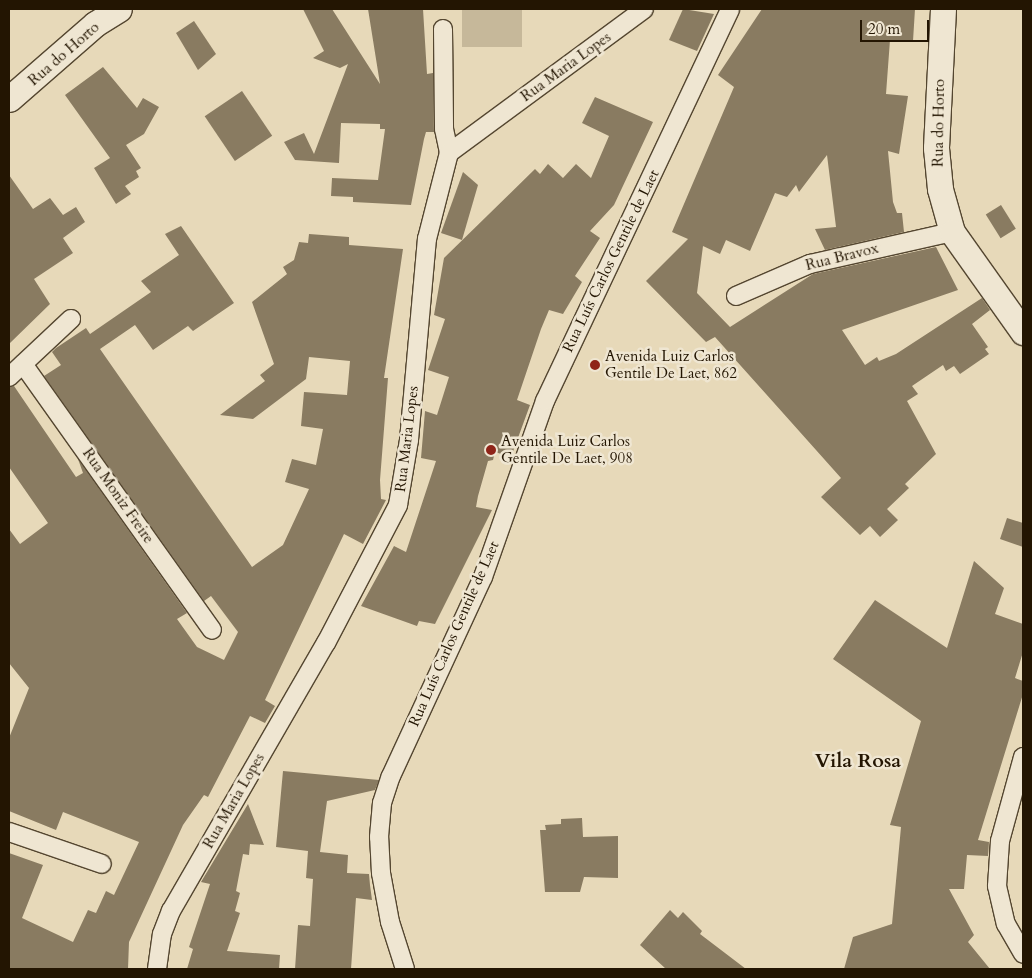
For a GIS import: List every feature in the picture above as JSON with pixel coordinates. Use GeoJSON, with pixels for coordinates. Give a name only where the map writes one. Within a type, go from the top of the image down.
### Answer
{"type":"FeatureCollection","features":[{"type":"Feature","properties":{"kind":"street","name":"Rua do Horto"},"geometry":{"type":"LineString","coordinates":[[9,99],[95,24],[119,9]]}},
{"type":"Feature","properties":{"kind":"street","name":"Rua Maria Lopes"},"geometry":{"type":"LineString","coordinates":[[156,969],[162,934],[172,911],[316,660],[398,505],[409,440],[426,249],[449,153],[644,9]]}},
{"type":"Feature","properties":{"kind":"street","name":"Rua Luís Carlos Gentile de Laet"},"geometry":{"type":"LineString","coordinates":[[405,969],[390,922],[380,874],[379,837],[390,776],[483,577],[552,385],[730,9]]}},
{"type":"Feature","properties":{"kind":"street","name":"Rua do Horto"},"geometry":{"type":"LineString","coordinates":[[943,9],[936,148],[940,190],[952,232],[1023,332]]}},
{"type":"Feature","properties":{"kind":"street"},"geometry":{"type":"LineString","coordinates":[[443,29],[444,129],[449,153]]}},
{"type":"Feature","properties":{"kind":"street","name":"Rua Bravox"},"geometry":{"type":"LineString","coordinates":[[736,296],[810,264],[952,232]]}},
{"type":"Feature","properties":{"kind":"street"},"geometry":{"type":"LineString","coordinates":[[9,377],[71,319]]}},
{"type":"Feature","properties":{"kind":"street","name":"Rua Moniz Freire"},"geometry":{"type":"LineString","coordinates":[[23,364],[212,630]]}},
{"type":"Feature","properties":{"kind":"street"},"geometry":{"type":"LineString","coordinates":[[1023,757],[1000,841],[996,886],[1006,924],[1023,953]]}},
{"type":"Feature","properties":{"kind":"street"},"geometry":{"type":"LineString","coordinates":[[9,832],[102,864]]}},
{"type":"Feature","properties":{"kind":"shaded area"},"geometry":{"type":"Polygon","coordinates":[[[462,9],[522,9],[522,47],[462,47],[462,9]]]}},
{"type":"Feature","properties":{"kind":"building"},"geometry":{"type":"Polygon","coordinates":[[[303,9],[332,9],[380,84],[368,9],[423,9],[427,74],[433,73],[434,132],[426,132],[411,205],[353,202],[353,197],[331,196],[332,178],[378,180],[385,129],[380,129],[380,124],[341,123],[339,163],[295,160],[284,142],[304,133],[314,154],[348,64],[340,68],[313,58],[324,51],[303,9]]]}},
{"type":"Feature","properties":{"kind":"building"},"geometry":{"type":"Polygon","coordinates":[[[683,9],[714,14],[697,51],[669,40],[683,9]]]}},
{"type":"Feature","properties":{"kind":"building"},"geometry":{"type":"Polygon","coordinates":[[[762,9],[915,9],[913,41],[890,40],[886,94],[908,96],[899,154],[888,151],[893,202],[897,213],[902,213],[904,232],[825,250],[815,229],[836,227],[827,155],[799,192],[796,185],[787,197],[775,193],[750,251],[726,240],[720,254],[703,246],[697,293],[730,327],[813,274],[936,247],[958,290],[842,330],[865,365],[877,357],[879,361],[896,354],[982,298],[990,310],[972,324],[988,347],[985,349],[989,354],[960,374],[954,366],[946,371],[943,365],[912,386],[918,394],[907,401],[936,454],[905,484],[909,488],[887,509],[898,520],[880,537],[870,526],[860,535],[821,497],[841,478],[715,337],[706,342],[646,281],[688,239],[672,232],[734,87],[718,75],[762,9]]]}},
{"type":"Feature","properties":{"kind":"building"},"geometry":{"type":"Polygon","coordinates":[[[194,21],[216,54],[198,70],[176,33],[194,21]]]}},
{"type":"Feature","properties":{"kind":"building"},"geometry":{"type":"Polygon","coordinates":[[[103,67],[137,108],[143,98],[159,107],[144,134],[126,145],[141,168],[136,171],[139,177],[125,186],[131,194],[116,204],[94,168],[110,158],[65,95],[103,67]]]}},
{"type":"Feature","properties":{"kind":"building"},"geometry":{"type":"Polygon","coordinates":[[[242,91],[272,136],[235,161],[205,116],[242,91]]]}},
{"type":"Feature","properties":{"kind":"building"},"geometry":{"type":"Polygon","coordinates":[[[595,97],[653,122],[614,205],[590,231],[600,238],[575,276],[582,282],[563,314],[549,310],[541,329],[517,400],[530,405],[511,457],[495,452],[493,460],[488,461],[478,496],[476,507],[492,510],[435,624],[419,621],[417,626],[361,606],[394,546],[406,552],[436,461],[421,458],[425,411],[437,415],[449,377],[428,370],[445,319],[434,315],[444,258],[535,169],[540,174],[548,164],[563,178],[576,164],[591,178],[609,136],[582,123],[595,97]]]}},
{"type":"Feature","properties":{"kind":"building"},"geometry":{"type":"Polygon","coordinates":[[[463,172],[478,185],[462,240],[441,233],[463,172]]]}},
{"type":"Feature","properties":{"kind":"building"},"geometry":{"type":"Polygon","coordinates":[[[9,175],[33,209],[50,198],[63,215],[76,207],[85,222],[63,238],[73,253],[34,279],[50,304],[9,344],[9,175]]]}},
{"type":"Feature","properties":{"kind":"building"},"geometry":{"type":"Polygon","coordinates":[[[1001,205],[1016,229],[1001,238],[986,215],[1001,205]]]}},
{"type":"Feature","properties":{"kind":"building"},"geometry":{"type":"Polygon","coordinates":[[[181,226],[234,303],[193,331],[188,326],[153,350],[135,325],[100,349],[252,567],[283,545],[309,489],[285,482],[292,459],[316,465],[323,429],[301,426],[304,392],[347,395],[350,361],[309,357],[306,379],[253,419],[220,415],[265,381],[260,375],[274,364],[252,302],[287,274],[283,267],[294,260],[299,242],[308,243],[309,234],[349,237],[349,245],[403,249],[384,378],[388,378],[380,480],[381,499],[386,500],[363,544],[344,534],[265,700],[275,706],[265,723],[250,716],[208,797],[204,795],[183,825],[129,942],[128,969],[9,969],[9,853],[43,865],[22,918],[73,942],[88,910],[96,913],[106,891],[114,895],[139,842],[63,812],[56,830],[9,811],[9,738],[29,688],[9,663],[9,529],[20,544],[48,523],[9,467],[9,387],[14,386],[76,477],[83,473],[78,459],[187,613],[177,619],[197,647],[224,660],[238,632],[211,596],[204,601],[44,376],[61,365],[52,352],[56,348],[86,328],[90,334],[151,292],[141,281],[179,255],[165,234],[181,226]]]}},
{"type":"Feature","properties":{"kind":"building"},"geometry":{"type":"Polygon","coordinates":[[[1007,518],[1023,523],[1023,547],[1000,539],[1007,518]]]}},
{"type":"Feature","properties":{"kind":"building"},"geometry":{"type":"Polygon","coordinates":[[[974,561],[1004,588],[995,614],[1023,624],[1023,652],[1015,678],[1023,681],[1023,694],[978,840],[989,842],[988,856],[967,855],[964,889],[949,889],[974,935],[968,942],[990,969],[844,969],[853,937],[892,924],[901,827],[890,825],[921,721],[833,659],[875,600],[947,648],[974,561]]]}},
{"type":"Feature","properties":{"kind":"building"},"geometry":{"type":"Polygon","coordinates":[[[283,771],[379,780],[375,790],[327,801],[320,852],[348,855],[347,873],[369,874],[372,900],[356,898],[351,969],[295,969],[298,925],[310,926],[313,879],[306,878],[308,851],[276,847],[283,771]]]}},
{"type":"Feature","properties":{"kind":"building"},"geometry":{"type":"Polygon","coordinates":[[[248,804],[264,845],[250,844],[249,855],[243,854],[236,891],[240,893],[235,911],[240,913],[227,951],[280,955],[279,969],[187,969],[193,949],[189,947],[210,884],[201,882],[248,804]]]}},
{"type":"Feature","properties":{"kind":"building"},"geometry":{"type":"Polygon","coordinates":[[[582,818],[583,837],[618,836],[618,878],[584,877],[580,892],[545,892],[540,830],[546,830],[545,825],[561,824],[561,819],[582,818]]]}},
{"type":"Feature","properties":{"kind":"building"},"geometry":{"type":"Polygon","coordinates":[[[670,910],[678,918],[683,912],[702,931],[700,934],[746,969],[666,969],[640,945],[670,910]]]}},
{"type":"Feature","properties":{"kind":"place","name":"Avenida Luiz Carlos Gentile De Laet, 862"},"geometry":{"type":"Point","coordinates":[595,365]}},
{"type":"Feature","properties":{"kind":"place","name":"Avenida Luiz Carlos Gentile De Laet, 908"},"geometry":{"type":"Point","coordinates":[491,450]}},
{"type":"Feature","properties":{"kind":"district","name":"Vila Rosa"},"geometry":{"type":"Point","coordinates":[858,760]}}]}
